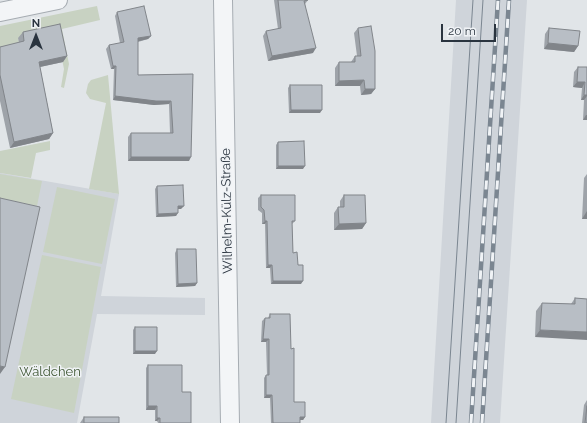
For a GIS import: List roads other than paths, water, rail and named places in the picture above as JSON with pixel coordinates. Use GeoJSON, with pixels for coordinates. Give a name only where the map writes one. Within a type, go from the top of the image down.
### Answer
{"type":"FeatureCollection","features":[{"type":"Feature","properties":{"kind":"street"},"geometry":{"type":"LineString","coordinates":[[0,12],[58,0]]}},
{"type":"Feature","properties":{"kind":"street","name":"Wilhelm-Külz-Straße"},"geometry":{"type":"LineString","coordinates":[[223,0],[230,423]]}},
{"type":"Feature","properties":{"kind":"tram line"},"geometry":{"type":"LineString","coordinates":[[446,423],[473,0]]}},
{"type":"Feature","properties":{"kind":"tram line"},"geometry":{"type":"LineString","coordinates":[[456,423],[483,0]]}},
{"type":"Feature","properties":{"kind":"railway"},"geometry":{"type":"LineString","coordinates":[[471,423],[498,0]]}},
{"type":"Feature","properties":{"kind":"railway"},"geometry":{"type":"LineString","coordinates":[[482,423],[509,0]]}},
{"type":"Feature","properties":{"kind":"park label","name":"Wäldchen"},"geometry":{"type":"Point","coordinates":[50,372]}}]}
